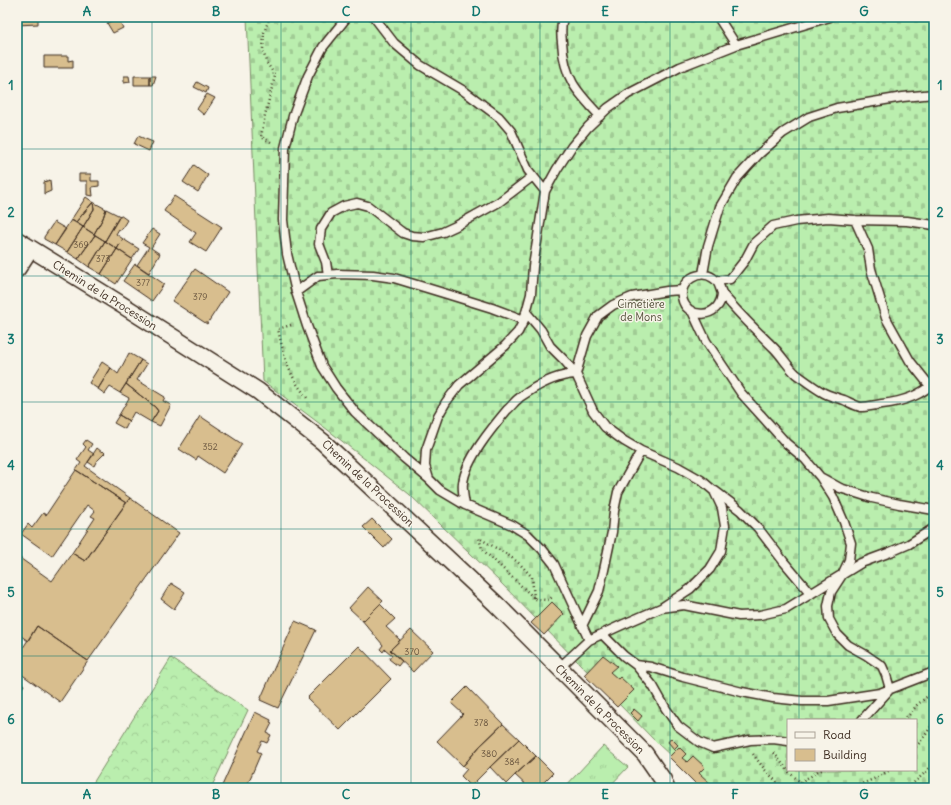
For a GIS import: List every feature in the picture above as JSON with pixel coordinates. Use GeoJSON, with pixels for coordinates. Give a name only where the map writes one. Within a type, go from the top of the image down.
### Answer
{"type":"FeatureCollection","features":[{"type":"Feature","properties":{"kind":"street"},"geometry":{"type":"LineString","coordinates":[[17,269],[24,244]]}},
{"type":"Feature","properties":{"kind":"street","name":"Chemin de la Procession"},"geometry":{"type":"LineString","coordinates":[[24,244],[258,391],[323,442],[496,604],[645,754],[663,780],[666,788]]}},
{"type":"Feature","properties":{"kind":"lane"},"geometry":{"type":"LineString","coordinates":[[347,17],[323,47],[308,76],[293,116],[285,148],[283,220],[287,254],[305,321],[322,366],[336,388],[355,412],[440,490],[465,505],[512,525],[528,535],[542,548],[554,564],[589,640]]}},
{"type":"Feature","properties":{"kind":"lane"},"geometry":{"type":"LineString","coordinates":[[374,17],[394,43],[420,65],[464,91],[499,117],[511,131],[528,170],[545,191]]}},
{"type":"Feature","properties":{"kind":"lane"},"geometry":{"type":"LineString","coordinates":[[563,17],[561,37],[562,53],[566,69],[573,85],[584,100],[600,116]]}},
{"type":"Feature","properties":{"kind":"lane"},"geometry":{"type":"LineString","coordinates":[[718,17],[736,45]]}},
{"type":"Feature","properties":{"kind":"lane"},"geometry":{"type":"LineString","coordinates":[[429,479],[426,466],[426,450],[438,416],[446,402],[459,385],[518,332],[524,320],[531,294],[532,266],[545,191],[572,146],[588,127],[608,108],[628,94],[680,67],[736,45],[830,17]]}},
{"type":"Feature","properties":{"kind":"lane"},"geometry":{"type":"LineString","coordinates":[[704,274],[708,246],[720,207],[737,178],[759,154],[783,133],[809,117],[837,108],[903,97],[934,94]]}},
{"type":"Feature","properties":{"kind":"lane"},"geometry":{"type":"LineString","coordinates":[[328,275],[326,262],[319,244],[322,229],[331,213],[344,206],[357,203],[368,206],[403,233],[412,236],[424,237],[443,232],[456,226],[499,202],[533,176]]}},
{"type":"Feature","properties":{"kind":"lane"},"geometry":{"type":"LineString","coordinates":[[717,281],[730,279],[745,260],[754,243],[773,226],[796,221],[828,218],[907,221],[934,225]]}},
{"type":"Feature","properties":{"kind":"lane"},"geometry":{"type":"LineString","coordinates":[[722,293],[776,350],[796,374],[824,393],[861,407],[894,402],[918,394],[932,384],[910,361],[886,318],[871,269],[868,249],[855,220]]}},
{"type":"Feature","properties":{"kind":"lane"},"geometry":{"type":"LineString","coordinates":[[296,292],[318,276],[338,274],[373,275],[394,278],[450,294],[524,320]]}},
{"type":"Feature","properties":{"kind":"lane"},"geometry":{"type":"LineString","coordinates":[[704,274],[717,281],[720,286],[722,297],[720,304],[713,311],[702,314],[692,311],[685,305],[682,297],[682,290],[693,276],[704,274]]}},
{"type":"Feature","properties":{"kind":"lane"},"geometry":{"type":"LineString","coordinates":[[576,374],[587,336],[598,316],[613,305],[632,297],[682,290]]}},
{"type":"Feature","properties":{"kind":"lane"},"geometry":{"type":"LineString","coordinates":[[692,311],[706,341],[741,393],[786,443],[805,459],[821,478],[832,497],[844,522],[851,543],[849,560],[842,575],[831,592],[828,606],[829,619],[837,634],[848,646],[866,655],[882,666],[890,689]]}},
{"type":"Feature","properties":{"kind":"lane"},"geometry":{"type":"LineString","coordinates":[[526,312],[541,330],[550,346],[576,374],[593,411],[605,428],[641,451],[678,467],[701,480],[740,510],[758,528],[811,594]]}},
{"type":"Feature","properties":{"kind":"lane"},"geometry":{"type":"LineString","coordinates":[[465,505],[462,484],[466,471],[474,455],[486,437],[503,416],[518,399],[535,387],[553,378],[576,374]]}},
{"type":"Feature","properties":{"kind":"lane"},"geometry":{"type":"LineString","coordinates":[[582,626],[599,591],[612,532],[618,492],[641,451]]}},
{"type":"Feature","properties":{"kind":"lane"},"geometry":{"type":"LineString","coordinates":[[821,478],[840,488],[872,498],[934,510]]}},
{"type":"Feature","properties":{"kind":"lane"},"geometry":{"type":"LineString","coordinates":[[559,668],[589,640],[661,608],[690,588],[710,569],[721,550],[725,526],[722,508],[714,491]]}},
{"type":"Feature","properties":{"kind":"lane"},"geometry":{"type":"LineString","coordinates":[[661,608],[684,605],[739,616],[760,615],[786,609],[861,563],[909,544],[934,528]]}},
{"type":"Feature","properties":{"kind":"lane"},"geometry":{"type":"LineString","coordinates":[[602,634],[624,656],[636,665],[653,686],[678,726],[699,742],[713,748],[750,740],[773,739],[787,741]]}},
{"type":"Feature","properties":{"kind":"lane"},"geometry":{"type":"LineString","coordinates":[[636,665],[651,667],[683,677],[773,698],[802,701],[828,701],[880,693],[934,672]]}},
{"type":"Feature","properties":{"kind":"lane"},"geometry":{"type":"LineString","coordinates":[[863,719],[890,689]]}},
{"type":"Feature","properties":{"kind":"path"},"geometry":{"type":"LineString","coordinates":[[270,17],[264,32],[263,49],[266,62],[272,69],[275,76],[261,137],[285,148]]}},
{"type":"Feature","properties":{"kind":"path"},"geometry":{"type":"LineString","coordinates":[[305,321],[278,329],[282,349],[289,367],[296,382],[307,398]]}},
{"type":"Feature","properties":{"kind":"path"},"geometry":{"type":"LineString","coordinates":[[534,598],[532,577],[520,564],[508,555],[479,538],[482,549],[535,599],[548,600],[566,590]]}},
{"type":"Feature","properties":{"kind":"path"},"geometry":{"type":"LineString","coordinates":[[904,719],[929,695]]}},
{"type":"Feature","properties":{"kind":"path"},"geometry":{"type":"LineString","coordinates":[[917,746],[934,721]]}},
{"type":"Feature","properties":{"kind":"path"},"geometry":{"type":"LineString","coordinates":[[765,739],[776,757],[787,770]]}},
{"type":"Feature","properties":{"kind":"path"},"geometry":{"type":"LineString","coordinates":[[743,741],[765,770],[783,788]]}},
{"type":"Feature","properties":{"kind":"path"},"geometry":{"type":"LineString","coordinates":[[908,788],[934,763]]}},
{"type":"Feature","properties":{"kind":"path"},"geometry":{"type":"LineString","coordinates":[[788,771],[800,782],[812,788]]}},
{"type":"Feature","properties":{"kind":"path"},"geometry":{"type":"LineString","coordinates":[[800,782],[817,771]]}},
{"type":"Feature","properties":{"kind":"path"},"geometry":{"type":"LineString","coordinates":[[847,788],[872,780],[888,771]]}},
{"type":"Feature","properties":{"kind":"green space","name":"Cimetière de Mons"},"geometry":{"type":"Polygon","coordinates":[[[247,17],[934,17],[934,782],[929,788],[705,788],[656,742],[501,583],[409,494],[263,381],[247,17]]]}},
{"type":"Feature","properties":{"kind":"green space"},"geometry":{"type":"Polygon","coordinates":[[[171,658],[248,710],[211,788],[90,788],[171,658]]]}},
{"type":"Feature","properties":{"kind":"green space"},"geometry":{"type":"Polygon","coordinates":[[[603,746],[628,767],[608,788],[564,788],[603,746]]]}},
{"type":"Feature","properties":{"kind":"building"},"geometry":{"type":"Polygon","coordinates":[[[17,17],[38,17],[38,24],[17,25],[17,17]]]}},
{"type":"Feature","properties":{"kind":"building"},"geometry":{"type":"Polygon","coordinates":[[[118,18],[123,28],[113,33],[107,23],[118,18]]]}},
{"type":"Feature","properties":{"kind":"building"},"geometry":{"type":"Polygon","coordinates":[[[44,56],[68,56],[68,61],[73,60],[73,68],[44,68],[44,56]]]}},
{"type":"Feature","properties":{"kind":"building"},"geometry":{"type":"Polygon","coordinates":[[[124,76],[129,76],[130,82],[124,83],[124,76]]]}},
{"type":"Feature","properties":{"kind":"building"},"geometry":{"type":"Polygon","coordinates":[[[134,76],[150,76],[150,85],[134,85],[134,76]]]}},
{"type":"Feature","properties":{"kind":"building"},"geometry":{"type":"Polygon","coordinates":[[[150,76],[156,76],[153,85],[150,85],[150,76]]]}},
{"type":"Feature","properties":{"kind":"building"},"geometry":{"type":"Polygon","coordinates":[[[197,82],[208,88],[206,93],[194,87],[197,82]]]}},
{"type":"Feature","properties":{"kind":"building"},"geometry":{"type":"Polygon","coordinates":[[[207,94],[215,98],[204,115],[197,109],[207,94]]]}},
{"type":"Feature","properties":{"kind":"building"},"geometry":{"type":"Polygon","coordinates":[[[138,136],[153,142],[149,151],[134,144],[138,136]]]}},
{"type":"Feature","properties":{"kind":"building"},"geometry":{"type":"Polygon","coordinates":[[[194,165],[208,175],[198,192],[183,182],[194,165]]]}},
{"type":"Feature","properties":{"kind":"building"},"geometry":{"type":"Polygon","coordinates":[[[79,174],[91,174],[91,181],[99,181],[99,186],[92,187],[93,196],[87,195],[87,181],[79,181],[79,174]]]}},
{"type":"Feature","properties":{"kind":"building"},"geometry":{"type":"Polygon","coordinates":[[[50,180],[51,191],[44,194],[44,182],[50,180]]]}},
{"type":"Feature","properties":{"kind":"building"},"geometry":{"type":"Polygon","coordinates":[[[174,196],[222,227],[206,252],[190,242],[196,233],[164,211],[174,196]]]}},
{"type":"Feature","properties":{"kind":"building"},"geometry":{"type":"Polygon","coordinates":[[[86,197],[93,202],[76,222],[71,220],[86,197]]]}},
{"type":"Feature","properties":{"kind":"building"},"geometry":{"type":"Polygon","coordinates":[[[93,202],[106,209],[94,234],[83,227],[94,209],[93,202]]]}},
{"type":"Feature","properties":{"kind":"building"},"geometry":{"type":"Polygon","coordinates":[[[93,202],[94,209],[83,227],[76,222],[93,202]]]}},
{"type":"Feature","properties":{"kind":"building"},"geometry":{"type":"Polygon","coordinates":[[[106,209],[120,216],[105,241],[94,234],[106,209]]]}},
{"type":"Feature","properties":{"kind":"building"},"geometry":{"type":"Polygon","coordinates":[[[120,215],[127,220],[121,230],[119,229],[116,234],[123,239],[117,249],[105,241],[120,215]]]}},
{"type":"Feature","properties":{"kind":"building"},"geometry":{"type":"Polygon","coordinates":[[[71,220],[83,227],[67,252],[55,245],[71,220]]]}},
{"type":"Feature","properties":{"kind":"building"},"geometry":{"type":"Polygon","coordinates":[[[54,222],[66,229],[55,245],[44,239],[54,222]]]}},
{"type":"Feature","properties":{"kind":"building"},"geometry":{"type":"Polygon","coordinates":[[[83,227],[95,235],[78,259],[67,252],[83,227]]]}},
{"type":"Feature","properties":{"kind":"building"},"geometry":{"type":"Polygon","coordinates":[[[152,229],[160,234],[151,248],[160,254],[149,273],[137,265],[149,247],[142,243],[152,229]]]}},
{"type":"Feature","properties":{"kind":"building"},"geometry":{"type":"Polygon","coordinates":[[[95,235],[105,241],[89,267],[78,259],[95,235]]]}},
{"type":"Feature","properties":{"kind":"building"},"geometry":{"type":"Polygon","coordinates":[[[123,239],[139,249],[132,259],[117,249],[123,239]]]}},
{"type":"Feature","properties":{"kind":"building"},"geometry":{"type":"Polygon","coordinates":[[[105,241],[117,249],[101,274],[89,267],[105,241]]]}},
{"type":"Feature","properties":{"kind":"building"},"geometry":{"type":"Polygon","coordinates":[[[117,249],[132,259],[116,284],[101,274],[117,249]]]}},
{"type":"Feature","properties":{"kind":"building"},"geometry":{"type":"Polygon","coordinates":[[[135,264],[164,284],[152,301],[123,281],[135,264]]]}},
{"type":"Feature","properties":{"kind":"building"},"geometry":{"type":"Polygon","coordinates":[[[195,269],[228,292],[207,324],[172,301],[195,269]]]}},
{"type":"Feature","properties":{"kind":"building"},"geometry":{"type":"Polygon","coordinates":[[[129,353],[141,360],[120,393],[110,387],[105,394],[98,389],[111,368],[118,374],[129,353]]]}},
{"type":"Feature","properties":{"kind":"building"},"geometry":{"type":"Polygon","coordinates":[[[141,360],[147,364],[137,380],[165,397],[163,401],[171,405],[160,426],[151,422],[158,411],[155,407],[126,384],[141,360]]]}},
{"type":"Feature","properties":{"kind":"building"},"geometry":{"type":"Polygon","coordinates":[[[102,362],[111,368],[98,389],[89,383],[102,362]]]}},
{"type":"Feature","properties":{"kind":"building"},"geometry":{"type":"Polygon","coordinates":[[[126,384],[158,411],[151,422],[134,412],[129,421],[119,415],[129,398],[120,393],[126,384]]]}},
{"type":"Feature","properties":{"kind":"building"},"geometry":{"type":"Polygon","coordinates":[[[119,415],[129,421],[125,429],[114,423],[119,415]]]}},
{"type":"Feature","properties":{"kind":"building"},"geometry":{"type":"Polygon","coordinates":[[[200,416],[242,444],[223,473],[198,456],[196,460],[179,449],[200,416]]]}},
{"type":"Feature","properties":{"kind":"building"},"geometry":{"type":"Polygon","coordinates":[[[86,440],[92,444],[88,450],[94,454],[85,466],[130,498],[126,503],[76,470],[81,463],[77,460],[86,447],[83,444],[86,440]]]}},
{"type":"Feature","properties":{"kind":"building"},"geometry":{"type":"Polygon","coordinates":[[[97,448],[105,453],[97,460],[94,466],[88,462],[97,448]]]}},
{"type":"Feature","properties":{"kind":"building"},"geometry":{"type":"Polygon","coordinates":[[[76,470],[126,503],[85,561],[72,553],[95,518],[91,516],[95,511],[87,505],[52,556],[21,534],[28,524],[32,528],[43,513],[46,515],[76,470]]]}},
{"type":"Feature","properties":{"kind":"building"},"geometry":{"type":"Polygon","coordinates":[[[130,498],[179,533],[88,661],[37,626],[28,641],[17,633],[17,556],[52,581],[72,553],[85,561],[130,498]]]}},
{"type":"Feature","properties":{"kind":"building"},"geometry":{"type":"Polygon","coordinates":[[[372,519],[392,539],[384,548],[363,527],[372,519]]]}},
{"type":"Feature","properties":{"kind":"building"},"geometry":{"type":"Polygon","coordinates":[[[171,583],[185,592],[174,609],[161,599],[171,583]]]}},
{"type":"Feature","properties":{"kind":"building"},"geometry":{"type":"Polygon","coordinates":[[[368,587],[383,601],[363,621],[349,608],[368,587]]]}},
{"type":"Feature","properties":{"kind":"building"},"geometry":{"type":"Polygon","coordinates":[[[552,602],[564,614],[544,635],[531,623],[552,602]]]}},
{"type":"Feature","properties":{"kind":"building"},"geometry":{"type":"Polygon","coordinates":[[[380,604],[395,619],[386,627],[400,640],[390,650],[402,661],[398,666],[389,659],[392,655],[385,649],[383,652],[380,649],[383,645],[361,619],[363,621],[380,604]]]}},
{"type":"Feature","properties":{"kind":"building"},"geometry":{"type":"Polygon","coordinates":[[[295,621],[316,630],[278,708],[260,700],[295,621]]]}},
{"type":"Feature","properties":{"kind":"building"},"geometry":{"type":"Polygon","coordinates":[[[37,626],[88,661],[60,702],[17,671],[17,657],[37,626]]]}},
{"type":"Feature","properties":{"kind":"building"},"geometry":{"type":"Polygon","coordinates":[[[411,630],[433,651],[413,672],[390,650],[411,630]]]}},
{"type":"Feature","properties":{"kind":"building"},"geometry":{"type":"Polygon","coordinates":[[[359,646],[391,679],[340,730],[307,698],[359,646]]]}},
{"type":"Feature","properties":{"kind":"building"},"geometry":{"type":"Polygon","coordinates":[[[603,655],[617,666],[610,672],[618,679],[620,677],[634,690],[617,707],[584,675],[603,655]]]}},
{"type":"Feature","properties":{"kind":"building"},"geometry":{"type":"Polygon","coordinates":[[[17,680],[24,685],[17,695],[17,680]]]}},
{"type":"Feature","properties":{"kind":"building"},"geometry":{"type":"Polygon","coordinates":[[[467,687],[503,724],[480,746],[463,766],[437,741],[463,714],[451,703],[467,687]]]}},
{"type":"Feature","properties":{"kind":"building"},"geometry":{"type":"Polygon","coordinates":[[[634,709],[642,716],[638,721],[630,713],[634,709]]]}},
{"type":"Feature","properties":{"kind":"building"},"geometry":{"type":"Polygon","coordinates":[[[255,712],[271,720],[270,722],[272,723],[267,733],[271,735],[267,743],[262,741],[257,751],[261,753],[246,788],[221,788],[255,712]]]}},
{"type":"Feature","properties":{"kind":"building"},"geometry":{"type":"Polygon","coordinates":[[[503,724],[519,739],[471,786],[461,776],[467,769],[463,766],[480,746],[503,724]]]}},
{"type":"Feature","properties":{"kind":"building"},"geometry":{"type":"Polygon","coordinates":[[[671,738],[678,745],[674,749],[668,742],[671,738]]]}},
{"type":"Feature","properties":{"kind":"building"},"geometry":{"type":"Polygon","coordinates":[[[519,739],[536,756],[506,784],[490,767],[519,739]]]}},
{"type":"Feature","properties":{"kind":"building"},"geometry":{"type":"Polygon","coordinates":[[[679,747],[686,754],[682,758],[687,762],[693,756],[705,767],[699,773],[712,785],[709,788],[700,788],[669,757],[679,747]]]}},
{"type":"Feature","properties":{"kind":"building"},"geometry":{"type":"Polygon","coordinates":[[[536,756],[553,773],[543,783],[548,788],[527,788],[528,787],[515,775],[536,756]]]}}]}
